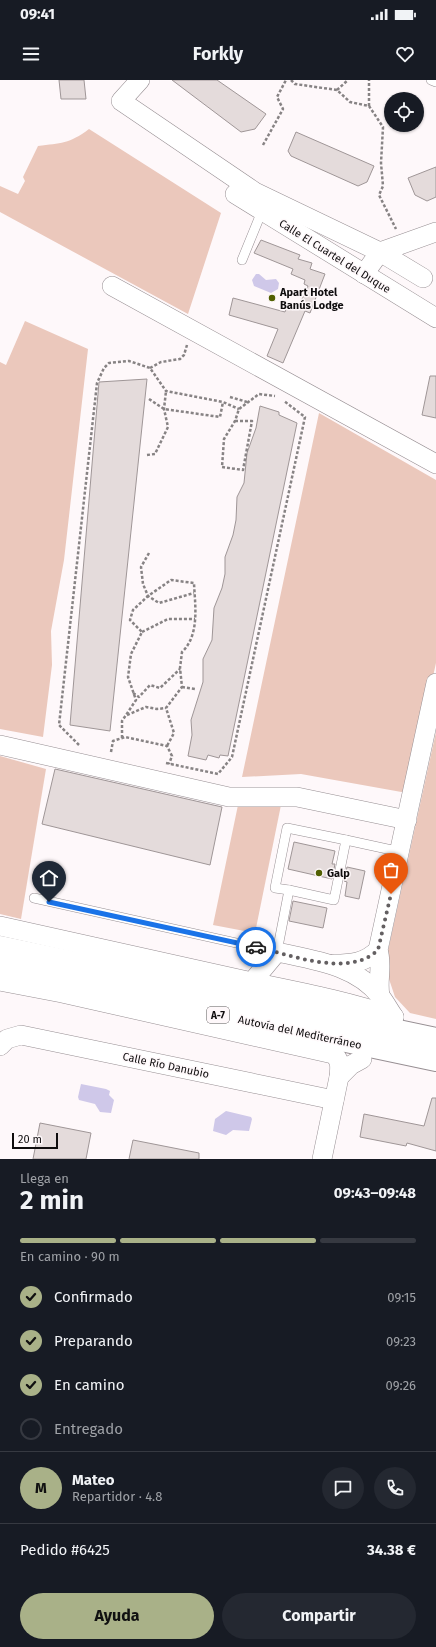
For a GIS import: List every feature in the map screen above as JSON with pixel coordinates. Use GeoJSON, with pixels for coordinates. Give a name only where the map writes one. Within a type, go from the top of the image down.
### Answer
{"type":"FeatureCollection","features":[{"type":"Feature","properties":{"kind":"highway","name":"Autovía del Mediterráneo"},"geometry":{"type":"LineString","coordinates":[[0,948],[436,1039]]}},
{"type":"Feature","properties":{"kind":"highway","name":"Autovía del Mediterráneo"},"geometry":{"type":"LineString","coordinates":[[0,968],[436,1060]]}},
{"type":"Feature","properties":{"kind":"highway"},"geometry":{"type":"LineString","coordinates":[[45,990],[134,997]]}},
{"type":"Feature","properties":{"kind":"highway"},"geometry":{"type":"LineString","coordinates":[[203,1012],[304,1046]]}},
{"type":"Feature","properties":{"kind":"highway"},"geometry":{"type":"LineString","coordinates":[[394,1017],[409,1023],[436,1030]]}},
{"type":"Feature","properties":{"kind":"highway"},"geometry":{"type":"LineString","coordinates":[[362,1059],[377,1054],[397,1052]]}},
{"type":"Feature","properties":{"kind":"street"},"geometry":{"type":"LineString","coordinates":[[140,80],[121,101],[255,192],[380,252],[423,278]]}},
{"type":"Feature","properties":{"kind":"street","name":"Calle El Cuartel del Duque"},"geometry":{"type":"LineString","coordinates":[[235,194],[436,318]]}},
{"type":"Feature","properties":{"kind":"street"},"geometry":{"type":"LineString","coordinates":[[364,274],[380,252],[436,232]]}},
{"type":"Feature","properties":{"kind":"street"},"geometry":{"type":"LineString","coordinates":[[112,286],[436,464]]}},
{"type":"Feature","properties":{"kind":"street"},"geometry":{"type":"LineString","coordinates":[[380,996],[378,981],[381,959],[378,950],[401,852],[436,684]]}},
{"type":"Feature","properties":{"kind":"street"},"geometry":{"type":"LineString","coordinates":[[0,745],[229,797],[297,797],[407,820]]}},
{"type":"Feature","properties":{"kind":"street"},"geometry":{"type":"LineString","coordinates":[[0,926],[320,996],[363,1006],[394,1017]]}},
{"type":"Feature","properties":{"kind":"street"},"geometry":{"type":"LineString","coordinates":[[252,982],[277,952],[334,964],[349,964],[364,960],[378,950]]}},
{"type":"Feature","properties":{"kind":"street"},"geometry":{"type":"LineString","coordinates":[[334,964],[364,981],[380,996],[394,1017]]}},
{"type":"Feature","properties":{"kind":"street"},"geometry":{"type":"LineString","coordinates":[[0,981],[304,1046],[333,1054],[338,1058],[340,1065],[339,1077],[322,1159]]}},
{"type":"Feature","properties":{"kind":"street","name":"Calle Río Danubio"},"geometry":{"type":"LineString","coordinates":[[0,1046],[7,1039],[21,1034],[334,1100]]}},
{"type":"Feature","properties":{"kind":"street"},"geometry":{"type":"LineString","coordinates":[[339,1077],[351,1065],[362,1059]]}},
{"type":"Feature","properties":{"kind":"lane"},"geometry":{"type":"LineString","coordinates":[[431,80],[436,82]]}},
{"type":"Feature","properties":{"kind":"lane"},"geometry":{"type":"LineString","coordinates":[[242,260],[262,211]]}},
{"type":"Feature","properties":{"kind":"lane"},"geometry":{"type":"LineString","coordinates":[[346,840],[334,900],[275,888],[287,828],[346,840],[401,852]]}},
{"type":"Feature","properties":{"kind":"lane"},"geometry":{"type":"LineString","coordinates":[[34,898],[277,952],[289,890]]}},
{"type":"Feature","properties":{"kind":"path"},"geometry":{"type":"LineString","coordinates":[[263,145],[283,109],[277,97],[286,80]]}},
{"type":"Feature","properties":{"kind":"path"},"geometry":{"type":"LineString","coordinates":[[291,80],[295,84],[337,90],[350,102],[369,106]]}},
{"type":"Feature","properties":{"kind":"path"},"geometry":{"type":"LineString","coordinates":[[337,90],[348,80]]}},
{"type":"Feature","properties":{"kind":"path"},"geometry":{"type":"LineString","coordinates":[[370,80],[369,106],[383,127],[381,164],[383,186],[380,195],[402,244]]}},
{"type":"Feature","properties":{"kind":"path"},"geometry":{"type":"LineString","coordinates":[[150,368],[161,362],[180,359],[184,355],[192,330]]}},
{"type":"Feature","properties":{"kind":"path"},"geometry":{"type":"LineString","coordinates":[[86,747],[79,745],[59,725],[97,383],[104,368],[109,363],[129,361],[150,368],[166,391],[164,409],[168,427],[155,454],[147,455]]}},
{"type":"Feature","properties":{"kind":"path"},"geometry":{"type":"LineString","coordinates":[[166,391],[223,402],[239,409]]}},
{"type":"Feature","properties":{"kind":"path"},"geometry":{"type":"LineString","coordinates":[[236,421],[252,422],[243,470],[222,466],[224,439],[236,421],[239,409],[259,394],[277,396]]}},
{"type":"Feature","properties":{"kind":"path"},"geometry":{"type":"LineString","coordinates":[[230,396],[248,403]]}},
{"type":"Feature","properties":{"kind":"path"},"geometry":{"type":"LineString","coordinates":[[149,399],[164,409],[220,417],[223,402]]}},
{"type":"Feature","properties":{"kind":"path"},"geometry":{"type":"LineString","coordinates":[[162,763],[218,774],[232,757],[304,417],[283,400]]}},
{"type":"Feature","properties":{"kind":"path"},"geometry":{"type":"LineString","coordinates":[[149,553],[141,567],[143,584],[148,596],[159,603],[194,593]]}},
{"type":"Feature","properties":{"kind":"path"},"geometry":{"type":"LineString","coordinates":[[126,716],[146,707],[157,710],[166,708],[182,687],[180,668],[182,652],[190,644],[195,619],[196,602],[194,583],[172,580],[148,596],[133,610],[130,620],[142,632]]}},
{"type":"Feature","properties":{"kind":"path"},"geometry":{"type":"LineString","coordinates":[[122,738],[122,722],[136,700],[128,677],[131,654],[142,632],[168,619],[195,619]]}},
{"type":"Feature","properties":{"kind":"path"},"geometry":{"type":"LineString","coordinates":[[133,693],[139,697],[150,685],[160,688],[180,668]]}},
{"type":"Feature","properties":{"kind":"path"},"geometry":{"type":"LineString","coordinates":[[182,687],[195,689]]}},
{"type":"Feature","properties":{"kind":"path"},"geometry":{"type":"LineString","coordinates":[[166,708],[174,733],[167,746]]}},
{"type":"Feature","properties":{"kind":"path"},"geometry":{"type":"LineString","coordinates":[[111,752],[113,740],[125,736],[167,746]]}},
{"type":"Feature","properties":{"kind":"path"},"geometry":{"type":"LineString","coordinates":[[167,746],[172,756],[169,764]]}},
{"type":"Feature","properties":{"kind":"path"},"geometry":{"type":"LineString","coordinates":[[105,751],[118,754]]}},
{"type":"Feature","properties":{"kind":"shaded area"},"geometry":{"type":"Polygon","coordinates":[[[89,129],[221,213],[188,314],[0,212],[0,186],[18,194],[25,181],[23,177],[38,146],[59,143],[76,138],[89,129]]]}},
{"type":"Feature","properties":{"kind":"shaded area"},"geometry":{"type":"Polygon","coordinates":[[[256,274],[259,274],[266,280],[276,279],[279,283],[278,289],[271,293],[254,286],[252,280],[256,274]]]}},
{"type":"Feature","properties":{"kind":"shaded area"},"geometry":{"type":"Polygon","coordinates":[[[25,321],[88,349],[64,560],[51,631],[52,665],[43,737],[0,729],[0,362],[6,365],[25,321]]]}},
{"type":"Feature","properties":{"kind":"shaded area"},"geometry":{"type":"Polygon","coordinates":[[[319,413],[436,480],[436,663],[407,793],[301,774],[242,777],[319,413]]]}},
{"type":"Feature","properties":{"kind":"shaded area"},"geometry":{"type":"Polygon","coordinates":[[[436,732],[436,1019],[410,1013],[395,997],[388,976],[387,955],[436,732]]]}},
{"type":"Feature","properties":{"kind":"shaded area"},"geometry":{"type":"Polygon","coordinates":[[[0,756],[46,769],[21,919],[0,914],[0,756]]]}},
{"type":"Feature","properties":{"kind":"shaded area"},"geometry":{"type":"Polygon","coordinates":[[[238,805],[281,805],[255,933],[213,925],[238,805]]]}},
{"type":"Feature","properties":{"kind":"shaded area"},"geometry":{"type":"Polygon","coordinates":[[[81,1084],[110,1091],[109,1095],[114,1100],[111,1113],[100,1112],[95,1104],[79,1100],[78,1097],[81,1084]]]}},
{"type":"Feature","properties":{"kind":"shaded area"},"geometry":{"type":"Polygon","coordinates":[[[226,1111],[251,1117],[252,1119],[249,1131],[233,1130],[226,1135],[213,1131],[215,1119],[226,1111]]]}},
{"type":"Feature","properties":{"kind":"building"},"geometry":{"type":"Polygon","coordinates":[[[59,80],[84,80],[86,99],[61,99],[59,80]]]}},
{"type":"Feature","properties":{"kind":"building"},"geometry":{"type":"Polygon","coordinates":[[[172,80],[217,80],[266,114],[255,129],[241,132],[172,80]]]}},
{"type":"Feature","properties":{"kind":"building"},"geometry":{"type":"Polygon","coordinates":[[[296,132],[374,166],[367,182],[358,186],[291,156],[288,151],[296,132]]]}},
{"type":"Feature","properties":{"kind":"building"},"geometry":{"type":"Polygon","coordinates":[[[436,167],[436,197],[427,201],[415,195],[408,178],[436,167]]]}},
{"type":"Feature","properties":{"kind":"building"},"geometry":{"type":"Polygon","coordinates":[[[261,240],[300,255],[298,259],[312,263],[310,269],[325,274],[310,313],[305,311],[283,363],[267,356],[278,329],[229,315],[233,298],[285,312],[287,305],[298,308],[308,286],[304,284],[305,280],[291,274],[293,269],[254,253],[261,240]]]}},
{"type":"Feature","properties":{"kind":"building"},"geometry":{"type":"Polygon","coordinates":[[[430,376],[436,376],[436,418],[422,415],[430,376]]]}},
{"type":"Feature","properties":{"kind":"building"},"geometry":{"type":"Polygon","coordinates":[[[147,379],[110,731],[70,725],[99,382],[147,379]]]}},
{"type":"Feature","properties":{"kind":"building"},"geometry":{"type":"Polygon","coordinates":[[[260,406],[279,412],[279,415],[297,423],[228,756],[220,755],[219,758],[208,755],[206,760],[188,756],[192,735],[191,720],[203,682],[203,659],[212,640],[214,608],[222,588],[225,574],[225,557],[233,535],[236,520],[237,497],[244,483],[247,453],[256,428],[260,406]]]}},
{"type":"Feature","properties":{"kind":"building"},"geometry":{"type":"Polygon","coordinates":[[[55,769],[222,807],[210,865],[42,824],[55,769]]]}},
{"type":"Feature","properties":{"kind":"building"},"geometry":{"type":"Polygon","coordinates":[[[294,842],[335,851],[332,864],[335,864],[332,879],[288,869],[294,842]]]}},
{"type":"Feature","properties":{"kind":"building"},"geometry":{"type":"Polygon","coordinates":[[[347,867],[365,871],[359,899],[345,896],[347,882],[344,881],[347,867]]]}},
{"type":"Feature","properties":{"kind":"building"},"geometry":{"type":"Polygon","coordinates":[[[293,901],[327,908],[323,928],[289,921],[293,901]]]}},
{"type":"Feature","properties":{"kind":"building"},"geometry":{"type":"Polygon","coordinates":[[[432,1098],[436,1098],[436,1151],[407,1143],[406,1146],[360,1137],[364,1114],[424,1126],[432,1098]]]}},
{"type":"Feature","properties":{"kind":"building"},"geometry":{"type":"Polygon","coordinates":[[[40,1123],[91,1133],[86,1159],[33,1159],[40,1123]]]}},
{"type":"Feature","properties":{"kind":"building"},"geometry":{"type":"Polygon","coordinates":[[[133,1140],[199,1153],[199,1159],[129,1159],[133,1140]]]}},
{"type":"Feature","properties":{"kind":"way so far"},"geometry":{"type":"LineString","coordinates":[[256,947],[334,964],[349,964],[364,960],[372,956],[378,950],[391,894]]}},
{"type":"Feature","properties":{"kind":"place","name":"Apart Hotel Banús Lodge"},"geometry":{"type":"Point","coordinates":[272,298]}},
{"type":"Feature","properties":{"kind":"place","name":"Galp"},"geometry":{"type":"Point","coordinates":[319,873]}},
{"type":"Feature","properties":{"kind":"route"},"geometry":{"type":"LineString","coordinates":[[49,902],[256,947]]}}]}
